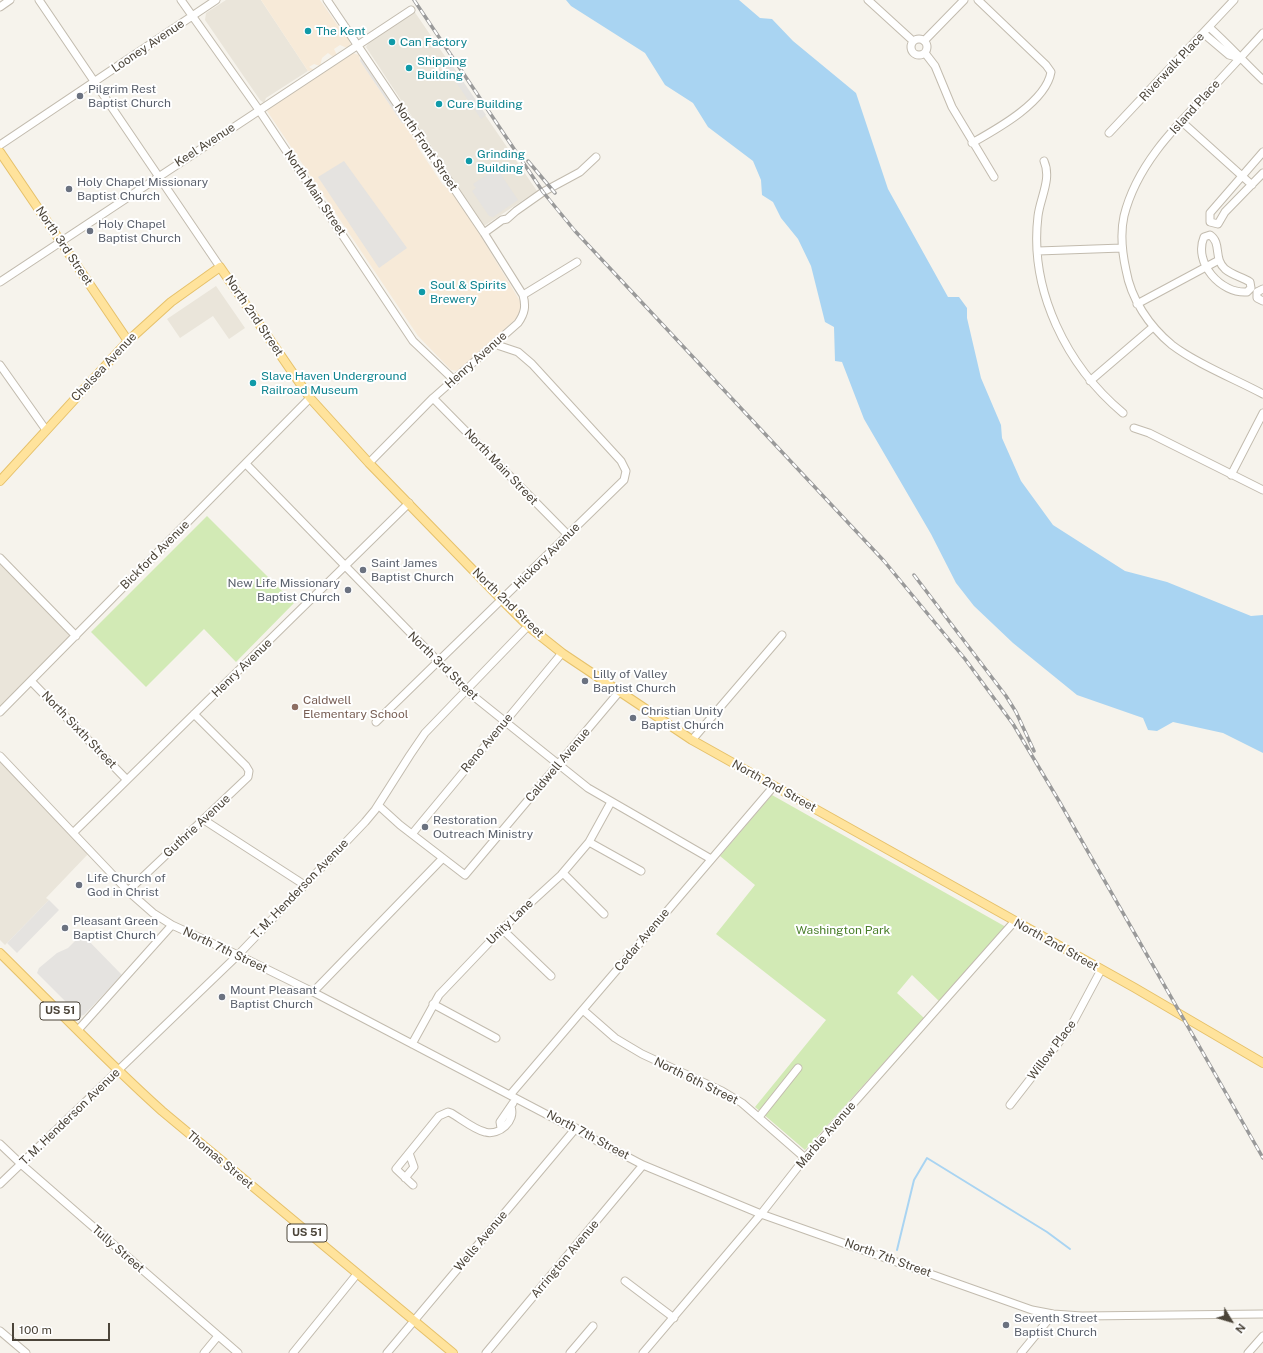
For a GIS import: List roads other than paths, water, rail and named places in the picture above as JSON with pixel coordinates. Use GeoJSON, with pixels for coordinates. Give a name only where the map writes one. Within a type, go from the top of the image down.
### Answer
{"type":"FeatureCollection","features":[{"type":"Feature","properties":{"kind":"main road","name":"North 3rd Street"},"geometry":{"type":"LineString","coordinates":[[0,152],[128,341]]}},
{"type":"Feature","properties":{"kind":"main road","name":"Chelsea Avenue"},"geometry":{"type":"LineString","coordinates":[[0,481],[128,341],[171,302],[220,267]]}},
{"type":"Feature","properties":{"kind":"main road","name":"North 2nd Street"},"geometry":{"type":"LineString","coordinates":[[220,267],[310,398],[369,462],[502,600],[528,626],[562,653],[692,740],[1263,1063]]}},
{"type":"Feature","properties":{"kind":"main road","name":"Thomas Street"},"geometry":{"type":"LineString","coordinates":[[0,953],[78,1030],[117,1072],[172,1120],[453,1353]]}},
{"type":"Feature","properties":{"kind":"street"},"geometry":{"type":"LineString","coordinates":[[0,7],[10,0]]}},
{"type":"Feature","properties":{"kind":"street","name":"North 2nd Street"},"geometry":{"type":"LineString","coordinates":[[38,0],[220,267]]}},
{"type":"Feature","properties":{"kind":"street","name":"North Main Street"},"geometry":{"type":"LineString","coordinates":[[181,0],[259,110],[414,341],[454,380]]}},
{"type":"Feature","properties":{"kind":"street","name":"Looney Avenue"},"geometry":{"type":"LineString","coordinates":[[0,145],[216,0]]}},
{"type":"Feature","properties":{"kind":"street","name":"North Front Street"},"geometry":{"type":"LineString","coordinates":[[327,0],[484,232],[523,295]]}},
{"type":"Feature","properties":{"kind":"street"},"geometry":{"type":"LineString","coordinates":[[868,0],[913,41]]}},
{"type":"Feature","properties":{"kind":"street"},"geometry":{"type":"LineString","coordinates":[[924,41],[965,0],[975,0]]}},
{"type":"Feature","properties":{"kind":"street"},"geometry":{"type":"LineString","coordinates":[[972,143],[1006,124],[1037,96],[1050,80],[1051,72],[1046,65],[978,0]]}},
{"type":"Feature","properties":{"kind":"street","name":"Riverwalk Place"},"geometry":{"type":"LineString","coordinates":[[1109,133],[1234,0]]}},
{"type":"Feature","properties":{"kind":"street","name":"Keel Avenue"},"geometry":{"type":"LineString","coordinates":[[0,282],[411,10]]}},
{"type":"Feature","properties":{"kind":"street"},"geometry":{"type":"LineString","coordinates":[[1209,27],[1234,49],[1240,58],[1263,80]]}},
{"type":"Feature","properties":{"kind":"street"},"geometry":{"type":"LineString","coordinates":[[1204,32],[1229,54],[1240,58]]}},
{"type":"Feature","properties":{"kind":"street","name":"Island Place"},"geometry":{"type":"LineString","coordinates":[[1263,33],[1181,121],[1154,153],[1140,173],[1133,187],[1124,217],[1122,248],[1128,282],[1137,304],[1153,327],[1173,346],[1263,394]]}},
{"type":"Feature","properties":{"kind":"street"},"geometry":{"type":"LineString","coordinates":[[918,39],[924,41],[927,47],[924,53],[919,55],[913,53],[910,47],[913,41],[918,39]]}},
{"type":"Feature","properties":{"kind":"street"},"geometry":{"type":"LineString","coordinates":[[924,53],[935,66],[951,106],[972,143],[994,177]]}},
{"type":"Feature","properties":{"kind":"street"},"geometry":{"type":"LineString","coordinates":[[1181,121],[1252,185]]}},
{"type":"Feature","properties":{"kind":"street"},"geometry":{"type":"LineString","coordinates":[[1263,152],[1210,214],[1209,218],[1211,222],[1218,224],[1225,212],[1263,173]]}},
{"type":"Feature","properties":{"kind":"street"},"geometry":{"type":"LineString","coordinates":[[484,232],[502,220],[507,219],[543,192],[580,172],[596,157]]}},
{"type":"Feature","properties":{"kind":"street"},"geometry":{"type":"LineString","coordinates":[[1044,161],[1048,170],[1038,216],[1038,251],[1041,278],[1056,325],[1066,346],[1090,381],[1105,398],[1123,413]]}},
{"type":"Feature","properties":{"kind":"street"},"geometry":{"type":"LineString","coordinates":[[1210,235],[1215,239],[1219,260],[1225,269],[1250,282],[1251,288],[1247,292],[1241,292],[1220,283],[1206,267],[1201,250],[1204,237],[1210,235]]}},
{"type":"Feature","properties":{"kind":"street"},"geometry":{"type":"LineString","coordinates":[[1038,251],[1122,248]]}},
{"type":"Feature","properties":{"kind":"street"},"geometry":{"type":"LineString","coordinates":[[1137,304],[1219,260]]}},
{"type":"Feature","properties":{"kind":"street"},"geometry":{"type":"LineString","coordinates":[[523,295],[576,262]]}},
{"type":"Feature","properties":{"kind":"street"},"geometry":{"type":"LineString","coordinates":[[1263,289],[1257,292],[1257,298],[1263,301]]}},
{"type":"Feature","properties":{"kind":"street","name":"Henry Avenue"},"geometry":{"type":"LineString","coordinates":[[369,462],[433,398],[518,322],[523,316],[526,303],[523,295]]}},
{"type":"Feature","properties":{"kind":"street"},"geometry":{"type":"LineString","coordinates":[[1090,381],[1153,327]]}},
{"type":"Feature","properties":{"kind":"street","name":"Hickory Avenue"},"geometry":{"type":"LineString","coordinates":[[376,722],[624,480],[626,471],[621,461],[532,364],[518,352],[500,346],[496,342]]}},
{"type":"Feature","properties":{"kind":"street"},"geometry":{"type":"LineString","coordinates":[[0,365],[46,430]]}},
{"type":"Feature","properties":{"kind":"street","name":"Bickford Avenue"},"geometry":{"type":"LineString","coordinates":[[0,712],[310,398]]}},
{"type":"Feature","properties":{"kind":"street","name":"North Main Street"},"geometry":{"type":"LineString","coordinates":[[433,398],[568,535]]}},
{"type":"Feature","properties":{"kind":"street"},"geometry":{"type":"LineString","coordinates":[[1231,475],[1263,413]]}},
{"type":"Feature","properties":{"kind":"street"},"geometry":{"type":"LineString","coordinates":[[1134,428],[1149,433],[1263,490]]}},
{"type":"Feature","properties":{"kind":"street","name":"North 3rd Street"},"geometry":{"type":"LineString","coordinates":[[246,464],[344,567],[467,691],[588,788],[711,859]]}},
{"type":"Feature","properties":{"kind":"street","name":"Henry Avenue"},"geometry":{"type":"LineString","coordinates":[[74,832],[409,503]]}},
{"type":"Feature","properties":{"kind":"street"},"geometry":{"type":"LineString","coordinates":[[0,558],[76,636]]}},
{"type":"Feature","properties":{"kind":"street","name":"T. M. Henderson Avenue"},"geometry":{"type":"LineString","coordinates":[[0,1184],[238,954],[303,884],[365,822],[426,733],[528,626]]}},
{"type":"Feature","properties":{"kind":"street"},"geometry":{"type":"LineString","coordinates":[[692,740],[782,635]]}},
{"type":"Feature","properties":{"kind":"street","name":"Reno Avenue"},"geometry":{"type":"LineString","coordinates":[[412,834],[562,653]]}},
{"type":"Feature","properties":{"kind":"street","name":"North Sixth Street"},"geometry":{"type":"LineString","coordinates":[[31,681],[127,780]]}},
{"type":"Feature","properties":{"kind":"street","name":"Caldwell Avenue"},"geometry":{"type":"LineString","coordinates":[[442,859],[465,875],[619,692]]}},
{"type":"Feature","properties":{"kind":"street","name":"Guthrie Avenue"},"geometry":{"type":"LineString","coordinates":[[128,891],[248,777],[249,771],[246,766],[194,714]]}},
{"type":"Feature","properties":{"kind":"street","name":"North 7th Street"},"geometry":{"type":"LineString","coordinates":[[0,756],[74,832],[128,891],[153,913],[172,925],[238,954],[313,992],[643,1164],[761,1214],[1032,1310],[1053,1314],[1082,1316],[1263,1314]]}},
{"type":"Feature","properties":{"kind":"street","name":"Cedar Avenue"},"geometry":{"type":"LineString","coordinates":[[409,1153],[439,1116],[448,1112],[484,1132],[493,1132],[501,1128],[500,1122],[511,1107],[513,1096],[583,1010],[774,786]]}},
{"type":"Feature","properties":{"kind":"street","name":"Unity Lane"},"geometry":{"type":"LineString","coordinates":[[412,1044],[433,1004],[502,929],[563,873],[589,842],[611,802]]}},
{"type":"Feature","properties":{"kind":"street"},"geometry":{"type":"LineString","coordinates":[[313,992],[442,859],[378,805]]}},
{"type":"Feature","properties":{"kind":"street"},"geometry":{"type":"LineString","coordinates":[[204,820],[303,884]]}},
{"type":"Feature","properties":{"kind":"street"},"geometry":{"type":"LineString","coordinates":[[589,842],[641,871]]}},
{"type":"Feature","properties":{"kind":"street"},"geometry":{"type":"LineString","coordinates":[[563,873],[604,914]]}},
{"type":"Feature","properties":{"kind":"street","name":"Marble Avenue"},"geometry":{"type":"LineString","coordinates":[[643,1353],[761,1214],[805,1158],[1014,922]]}},
{"type":"Feature","properties":{"kind":"street"},"geometry":{"type":"LineString","coordinates":[[78,1030],[172,925]]}},
{"type":"Feature","properties":{"kind":"street"},"geometry":{"type":"LineString","coordinates":[[502,929],[551,976]]}},
{"type":"Feature","properties":{"kind":"street","name":"Willow Place"},"geometry":{"type":"LineString","coordinates":[[1010,1105],[1070,1028],[1101,970]]}},
{"type":"Feature","properties":{"kind":"street"},"geometry":{"type":"LineString","coordinates":[[433,1004],[496,1038]]}},
{"type":"Feature","properties":{"kind":"street","name":"North 6th Street"},"geometry":{"type":"LineString","coordinates":[[583,1010],[615,1038],[642,1054],[722,1091],[742,1103],[805,1158]]}},
{"type":"Feature","properties":{"kind":"street"},"geometry":{"type":"LineString","coordinates":[[759,1117],[798,1068]]}},
{"type":"Feature","properties":{"kind":"street","name":"Wells Avenue"},"geometry":{"type":"LineString","coordinates":[[387,1353],[576,1128]]}},
{"type":"Feature","properties":{"kind":"street","name":"Tully Street"},"geometry":{"type":"LineString","coordinates":[[0,1144],[238,1353]]}},
{"type":"Feature","properties":{"kind":"street"},"geometry":{"type":"LineString","coordinates":[[405,1178],[414,1167],[409,1153]]}},
{"type":"Feature","properties":{"kind":"street"},"geometry":{"type":"LineString","coordinates":[[409,1153],[396,1169],[413,1185]]}},
{"type":"Feature","properties":{"kind":"street","name":"Arrington Avenue"},"geometry":{"type":"LineString","coordinates":[[486,1353],[643,1164]]}},
{"type":"Feature","properties":{"kind":"street"},"geometry":{"type":"LineString","coordinates":[[293,1353],[357,1274]]}},
{"type":"Feature","properties":{"kind":"street"},"geometry":{"type":"LineString","coordinates":[[625,1281],[674,1318]]}},
{"type":"Feature","properties":{"kind":"street"},"geometry":{"type":"LineString","coordinates":[[1021,1353],[1053,1314]]}},
{"type":"Feature","properties":{"kind":"street"},"geometry":{"type":"LineString","coordinates":[[570,1353],[593,1326]]}},
{"type":"Feature","properties":{"kind":"street"},"geometry":{"type":"LineString","coordinates":[[0,1331],[26,1353]]}},
{"type":"Feature","properties":{"kind":"street"},"geometry":{"type":"LineString","coordinates":[[204,1353],[218,1336]]}},
{"type":"Feature","properties":{"kind":"street"},"geometry":{"type":"LineString","coordinates":[[1248,1353],[1263,1336]]}},
{"type":"Feature","properties":{"kind":"water"},"geometry":{"type":"Polygon","coordinates":[[[566,0],[739,0],[760,18],[772,19],[793,41],[856,93],[888,189],[948,297],[959,297],[967,308],[967,318],[981,378],[1001,425],[1002,438],[1021,481],[1053,525],[1125,571],[1167,582],[1251,616],[1263,615],[1263,753],[1223,733],[1173,722],[1157,731],[1148,730],[1143,718],[1077,695],[1013,643],[974,606],[956,583],[931,534],[864,419],[842,362],[835,361],[834,327],[825,322],[811,266],[798,239],[781,218],[773,202],[762,195],[761,180],[753,161],[708,127],[693,103],[665,85],[645,53],[571,6],[566,0]]]}},
{"type":"Feature","properties":{"kind":"waterway"},"geometry":{"type":"LineString","coordinates":[[897,1250],[914,1180],[927,1158],[1047,1232],[1070,1249]]}},
{"type":"Feature","properties":{"kind":"railway"},"geometry":{"type":"LineString","coordinates":[[414,0],[543,192],[575,231],[884,561],[965,659],[1013,724],[1059,801],[1263,1158]]}},
{"type":"Feature","properties":{"kind":"railway"},"geometry":{"type":"LineString","coordinates":[[528,161],[555,193]]}},
{"type":"Feature","properties":{"kind":"railway"},"geometry":{"type":"LineString","coordinates":[[914,575],[1006,696],[1016,712],[1034,751]]}},
{"type":"Feature","properties":{"kind":"place","name":"The Kent"},"geometry":{"type":"Point","coordinates":[308,31]}},
{"type":"Feature","properties":{"kind":"place","name":"Can Factory"},"geometry":{"type":"Point","coordinates":[392,42]}},
{"type":"Feature","properties":{"kind":"place","name":"Shipping Building"},"geometry":{"type":"Point","coordinates":[409,68]}},
{"type":"Feature","properties":{"kind":"place","name":"Pilgrim Rest Baptist Church"},"geometry":{"type":"Point","coordinates":[80,96]}},
{"type":"Feature","properties":{"kind":"place","name":"Cure Building"},"geometry":{"type":"Point","coordinates":[439,104]}},
{"type":"Feature","properties":{"kind":"place","name":"Grinding Building"},"geometry":{"type":"Point","coordinates":[469,161]}},
{"type":"Feature","properties":{"kind":"place","name":"Holy Chapel Missionary Baptist Church"},"geometry":{"type":"Point","coordinates":[69,189]}},
{"type":"Feature","properties":{"kind":"place","name":"Holy Chapel Baptist Church"},"geometry":{"type":"Point","coordinates":[90,231]}},
{"type":"Feature","properties":{"kind":"place","name":"Soul & Spirits Brewery"},"geometry":{"type":"Point","coordinates":[422,292]}},
{"type":"Feature","properties":{"kind":"place","name":"Slave Haven Underground Railroad Museum"},"geometry":{"type":"Point","coordinates":[253,383]}},
{"type":"Feature","properties":{"kind":"place","name":"Saint James Baptist Church"},"geometry":{"type":"Point","coordinates":[363,570]}},
{"type":"Feature","properties":{"kind":"place","name":"New Life Missionary Baptist Church"},"geometry":{"type":"Point","coordinates":[348,590]}},
{"type":"Feature","properties":{"kind":"place","name":"Lilly of Valley Baptist Church"},"geometry":{"type":"Point","coordinates":[585,681]}},
{"type":"Feature","properties":{"kind":"place","name":"Caldwell Elementary School"},"geometry":{"type":"Point","coordinates":[295,707]}},
{"type":"Feature","properties":{"kind":"place","name":"Christian Unity Baptist Church"},"geometry":{"type":"Point","coordinates":[633,718]}},
{"type":"Feature","properties":{"kind":"place","name":"Restoration Outreach Ministry"},"geometry":{"type":"Point","coordinates":[425,827]}},
{"type":"Feature","properties":{"kind":"place","name":"Life Church of God in Christ"},"geometry":{"type":"Point","coordinates":[79,885]}},
{"type":"Feature","properties":{"kind":"place","name":"Pleasant Green Baptist Church"},"geometry":{"type":"Point","coordinates":[65,928]}},
{"type":"Feature","properties":{"kind":"place","name":"Mount Pleasant Baptist Church"},"geometry":{"type":"Point","coordinates":[222,997]}},
{"type":"Feature","properties":{"kind":"place","name":"Seventh Street Baptist Church"},"geometry":{"type":"Point","coordinates":[1006,1325]}},
{"type":"Feature","properties":{"kind":"park label","name":"Washington Park"},"geometry":{"type":"Point","coordinates":[843,930]}}]}
